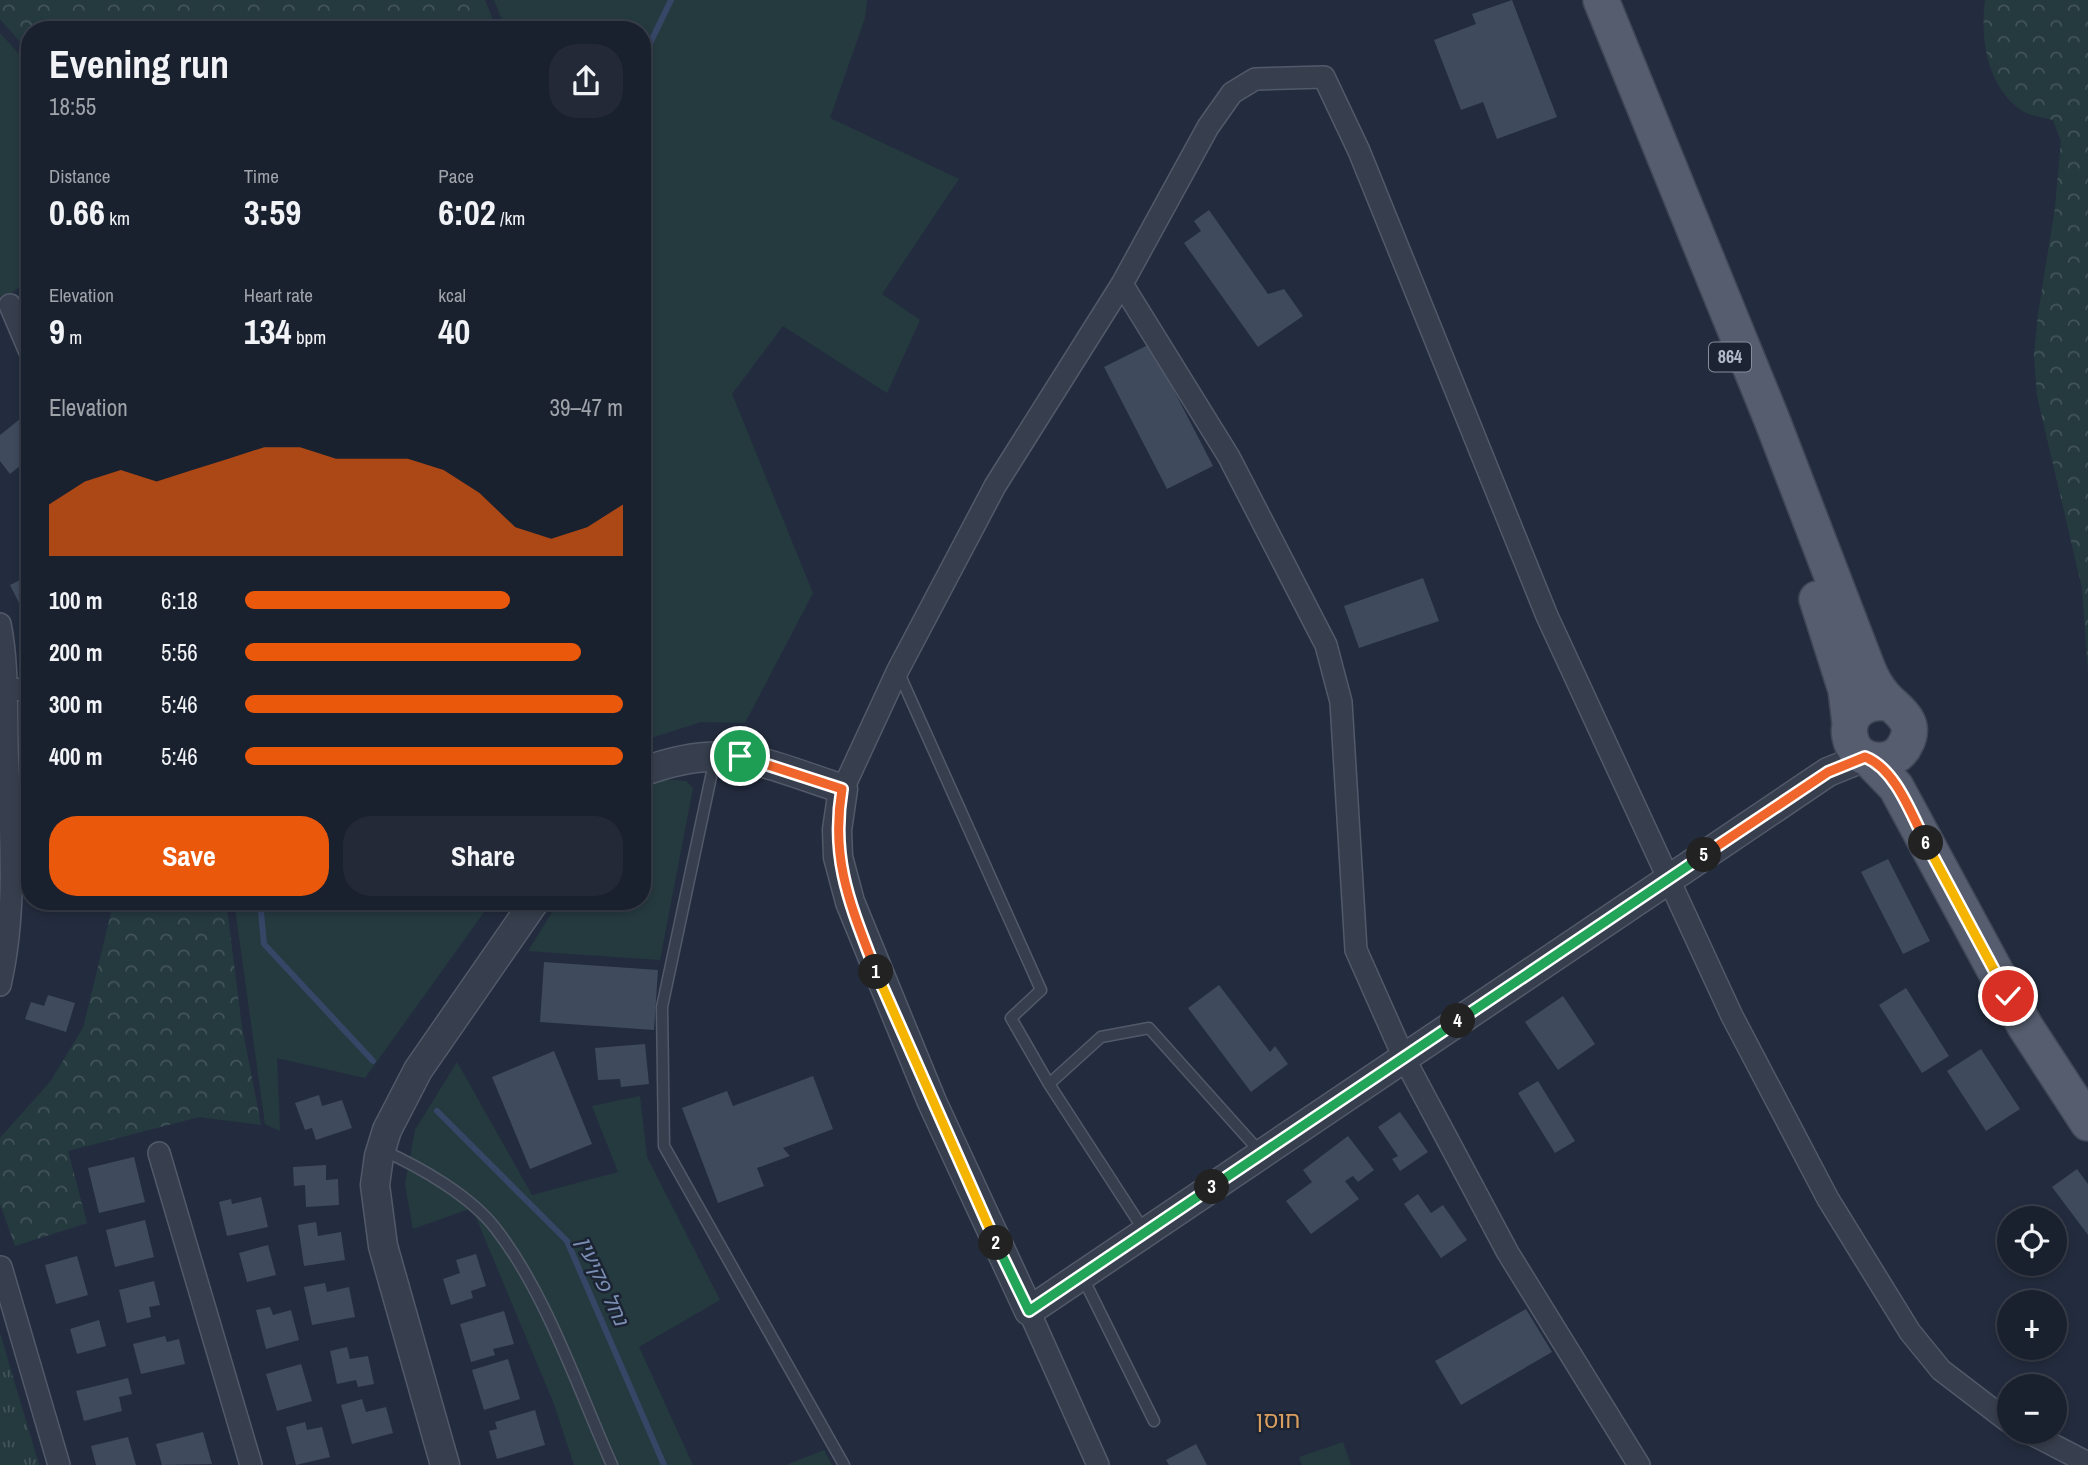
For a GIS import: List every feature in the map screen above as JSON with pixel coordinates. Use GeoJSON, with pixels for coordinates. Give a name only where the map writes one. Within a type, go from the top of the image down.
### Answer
{"type":"FeatureCollection","features":[{"type":"Feature","properties":{"kind":"main road","name":"864"},"geometry":{"type":"LineString","coordinates":[[1582,0],[1777,475],[1846,690],[1859,743]]}},
{"type":"Feature","properties":{"kind":"main road","name":"864"},"geometry":{"type":"LineString","coordinates":[[1601,0],[1772,420],[1867,667],[1891,704]]}},
{"type":"Feature","properties":{"kind":"main road"},"geometry":{"type":"LineString","coordinates":[[2088,1094],[2016,977],[1920,795],[1908,764],[1906,745],[1909,726],[1906,717],[1891,704],[1881,701],[1862,706],[1859,743],[1896,787],[2025,1026],[2088,1123]]}},
{"type":"Feature","properties":{"kind":"main road"},"geometry":{"type":"LineString","coordinates":[[1859,743],[1892,758],[1906,745]]}},
{"type":"Feature","properties":{"kind":"street"},"geometry":{"type":"LineString","coordinates":[[1098,1465],[932,1102],[850,902],[838,857],[837,830],[842,789],[898,670],[995,486],[1122,284],[1208,127],[1232,93],[1255,79],[1324,77],[1365,164],[1547,616],[1732,1016],[1828,1199],[1910,1332],[1941,1370],[1997,1413]]}},
{"type":"Feature","properties":{"kind":"street"},"geometry":{"type":"LineString","coordinates":[[1122,284],[1230,457],[1326,645],[1341,702],[1356,950],[1404,1058],[1508,1252],[1639,1465]]}},
{"type":"Feature","properties":{"kind":"street"},"geometry":{"type":"LineString","coordinates":[[10,305],[21,331]]}},
{"type":"Feature","properties":{"kind":"street"},"geometry":{"type":"LineString","coordinates":[[0,624],[5,690],[12,907],[0,985]]}},
{"type":"Feature","properties":{"kind":"street"},"geometry":{"type":"LineString","coordinates":[[5,690],[21,689]]}},
{"type":"Feature","properties":{"kind":"street"},"geometry":{"type":"LineString","coordinates":[[1029,1311],[1828,772],[1842,755],[1859,743]]}},
{"type":"Feature","properties":{"kind":"street"},"geometry":{"type":"LineString","coordinates":[[651,769],[691,757],[716,754],[740,756],[842,789]]}},
{"type":"Feature","properties":{"kind":"street"},"geometry":{"type":"LineString","coordinates":[[444,1465],[381,1236],[375,1185],[387,1130],[418,1070],[529,910]]}},
{"type":"Feature","properties":{"kind":"street"},"geometry":{"type":"LineString","coordinates":[[159,1153],[251,1465]]}},
{"type":"Feature","properties":{"kind":"street"},"geometry":{"type":"LineString","coordinates":[[1,1267],[59,1465]]}},
{"type":"Feature","properties":{"kind":"street"},"geometry":{"type":"LineString","coordinates":[[2051,1444],[2088,1463]]}},
{"type":"Feature","properties":{"kind":"lane"},"geometry":{"type":"LineString","coordinates":[[898,670],[1041,990],[1011,1018],[1049,1084],[1145,1232]]}},
{"type":"Feature","properties":{"kind":"lane"},"geometry":{"type":"LineString","coordinates":[[716,754],[662,1007],[664,1146],[844,1465]]}},
{"type":"Feature","properties":{"kind":"lane"},"geometry":{"type":"LineString","coordinates":[[1049,1084],[1101,1037],[1149,1028],[1261,1154]]}},
{"type":"Feature","properties":{"kind":"lane"},"geometry":{"type":"LineString","coordinates":[[381,1149],[418,1166],[496,1228],[522,1268],[547,1319],[612,1465]]}},
{"type":"Feature","properties":{"kind":"lane"},"geometry":{"type":"LineString","coordinates":[[1082,1275],[1154,1421]]}},
{"type":"Feature","properties":{"kind":"green space"},"geometry":{"type":"Polygon","coordinates":[[[0,0],[485,0],[493,21],[21,21],[21,43],[0,19],[0,0]]]}},
{"type":"Feature","properties":{"kind":"green space"},"geometry":{"type":"Polygon","coordinates":[[[494,0],[867,0],[865,18],[830,118],[959,179],[882,294],[920,320],[887,393],[783,326],[732,394],[813,593],[745,723],[701,722],[651,738],[651,21],[502,21],[494,0]]]}},
{"type":"Feature","properties":{"kind":"green space"},"geometry":{"type":"Polygon","coordinates":[[[1985,0],[2088,0],[2088,673],[2082,588],[2037,396],[2034,355],[2055,208],[2061,141],[2053,120],[2024,112],[2009,100],[2000,88],[1988,61],[1985,46],[1985,0]]]}},
{"type":"Feature","properties":{"kind":"green space"},"geometry":{"type":"Polygon","coordinates":[[[0,33],[21,56],[21,286],[0,302],[0,33]]]}},
{"type":"Feature","properties":{"kind":"green space"},"geometry":{"type":"Polygon","coordinates":[[[663,779],[686,781],[693,788],[660,960],[528,951],[553,910],[651,910],[651,785],[663,779]]]}},
{"type":"Feature","properties":{"kind":"green space"},"geometry":{"type":"Polygon","coordinates":[[[112,910],[227,910],[242,1027],[261,1125],[199,1117],[68,1151],[87,1223],[15,1246],[0,1204],[0,1138],[50,1082],[83,1028],[112,910]]]}},
{"type":"Feature","properties":{"kind":"green space"},"geometry":{"type":"Polygon","coordinates":[[[235,910],[486,910],[365,1078],[277,1058],[280,1131],[265,1124],[235,910]]]}},
{"type":"Feature","properties":{"kind":"green space"},"geometry":{"type":"Polygon","coordinates":[[[457,1062],[532,1195],[618,1172],[592,1106],[640,1096],[647,1157],[720,1300],[639,1347],[693,1465],[574,1465],[554,1404],[472,1208],[413,1229],[405,1185],[415,1130],[457,1062]]]}},
{"type":"Feature","properties":{"kind":"green space"},"geometry":{"type":"Polygon","coordinates":[[[0,1333],[39,1465],[0,1465],[0,1333]]]}},
{"type":"Feature","properties":{"kind":"green space"},"geometry":{"type":"Polygon","coordinates":[[[1343,1442],[1351,1465],[1302,1465],[1299,1457],[1343,1442]]]}},
{"type":"Feature","properties":{"kind":"green space"},"geometry":{"type":"Polygon","coordinates":[[[824,1450],[832,1465],[786,1465],[824,1450]]]}},
{"type":"Feature","properties":{"kind":"building"},"geometry":{"type":"Polygon","coordinates":[[[1512,0],[1557,117],[1497,139],[1483,102],[1461,110],[1434,40],[1476,24],[1472,14],[1512,0]]]}},
{"type":"Feature","properties":{"kind":"building"},"geometry":{"type":"Polygon","coordinates":[[[1209,210],[1268,294],[1284,289],[1303,316],[1258,347],[1184,243],[1201,231],[1194,221],[1209,210]]]}},
{"type":"Feature","properties":{"kind":"building"},"geometry":{"type":"Polygon","coordinates":[[[1150,344],[1213,466],[1167,489],[1104,367],[1150,344]]]}},
{"type":"Feature","properties":{"kind":"building"},"geometry":{"type":"Polygon","coordinates":[[[21,418],[21,465],[10,474],[0,461],[0,435],[21,418]]]}},
{"type":"Feature","properties":{"kind":"building"},"geometry":{"type":"Polygon","coordinates":[[[1423,578],[1439,621],[1359,648],[1344,606],[1423,578]]]}},
{"type":"Feature","properties":{"kind":"building"},"geometry":{"type":"Polygon","coordinates":[[[21,580],[21,607],[10,585],[21,580]]]}},
{"type":"Feature","properties":{"kind":"building"},"geometry":{"type":"Polygon","coordinates":[[[1888,859],[1930,941],[1903,954],[1861,872],[1888,859]]]}},
{"type":"Feature","properties":{"kind":"building"},"geometry":{"type":"Polygon","coordinates":[[[544,962],[658,970],[654,1030],[540,1022],[544,962]]]}},
{"type":"Feature","properties":{"kind":"building"},"geometry":{"type":"Polygon","coordinates":[[[1219,985],[1270,1052],[1275,1046],[1288,1064],[1251,1092],[1188,1008],[1219,985]]]}},
{"type":"Feature","properties":{"kind":"building"},"geometry":{"type":"Polygon","coordinates":[[[1906,988],[1949,1056],[1922,1073],[1879,1005],[1906,988]]]}},
{"type":"Feature","properties":{"kind":"building"},"geometry":{"type":"Polygon","coordinates":[[[48,995],[75,1003],[66,1032],[25,1019],[31,1002],[44,1006],[48,995]]]}},
{"type":"Feature","properties":{"kind":"building"},"geometry":{"type":"Polygon","coordinates":[[[1563,996],[1595,1044],[1558,1070],[1525,1022],[1563,996]]]}},
{"type":"Feature","properties":{"kind":"building"},"geometry":{"type":"Polygon","coordinates":[[[645,1044],[649,1084],[621,1087],[620,1079],[598,1080],[595,1048],[645,1044]]]}},
{"type":"Feature","properties":{"kind":"building"},"geometry":{"type":"Polygon","coordinates":[[[1981,1049],[2020,1109],[1986,1131],[1947,1071],[1981,1049]]]}},
{"type":"Feature","properties":{"kind":"building"},"geometry":{"type":"Polygon","coordinates":[[[554,1051],[592,1144],[530,1169],[492,1077],[554,1051]]]}},
{"type":"Feature","properties":{"kind":"building"},"geometry":{"type":"Polygon","coordinates":[[[813,1076],[833,1129],[783,1148],[790,1156],[757,1168],[764,1186],[718,1203],[682,1108],[727,1091],[733,1106],[813,1076]]]}},
{"type":"Feature","properties":{"kind":"building"},"geometry":{"type":"Polygon","coordinates":[[[1538,1081],[1575,1141],[1555,1153],[1518,1093],[1538,1081]]]}},
{"type":"Feature","properties":{"kind":"building"},"geometry":{"type":"Polygon","coordinates":[[[319,1095],[322,1106],[342,1100],[352,1128],[316,1140],[312,1128],[305,1130],[295,1103],[319,1095]]]}},
{"type":"Feature","properties":{"kind":"building"},"geometry":{"type":"Polygon","coordinates":[[[1400,1112],[1428,1152],[1400,1171],[1392,1159],[1398,1156],[1378,1127],[1400,1112]]]}},
{"type":"Feature","properties":{"kind":"building"},"geometry":{"type":"Polygon","coordinates":[[[1348,1136],[1374,1170],[1358,1182],[1353,1176],[1345,1181],[1359,1199],[1311,1234],[1286,1201],[1312,1182],[1303,1170],[1348,1136]]]}},
{"type":"Feature","properties":{"kind":"building"},"geometry":{"type":"Polygon","coordinates":[[[134,1157],[145,1202],[99,1213],[88,1168],[134,1157]]]}},
{"type":"Feature","properties":{"kind":"building"},"geometry":{"type":"Polygon","coordinates":[[[326,1165],[326,1180],[338,1179],[339,1205],[306,1207],[305,1185],[294,1186],[293,1167],[326,1165]]]}},
{"type":"Feature","properties":{"kind":"building"},"geometry":{"type":"Polygon","coordinates":[[[2077,1169],[2088,1184],[2088,1235],[2067,1206],[2052,1187],[2077,1169]]]}},
{"type":"Feature","properties":{"kind":"building"},"geometry":{"type":"Polygon","coordinates":[[[1418,1194],[1431,1213],[1443,1205],[1467,1240],[1441,1258],[1404,1204],[1418,1194]]]}},
{"type":"Feature","properties":{"kind":"building"},"geometry":{"type":"Polygon","coordinates":[[[261,1197],[268,1227],[227,1236],[219,1202],[231,1199],[232,1204],[261,1197]]]}},
{"type":"Feature","properties":{"kind":"building"},"geometry":{"type":"Polygon","coordinates":[[[145,1220],[154,1257],[115,1267],[106,1230],[145,1220]]]}},
{"type":"Feature","properties":{"kind":"building"},"geometry":{"type":"Polygon","coordinates":[[[316,1222],[318,1236],[341,1232],[345,1260],[304,1266],[298,1225],[316,1222]]]}},
{"type":"Feature","properties":{"kind":"building"},"geometry":{"type":"Polygon","coordinates":[[[268,1245],[276,1275],[247,1282],[239,1253],[268,1245]]]}},
{"type":"Feature","properties":{"kind":"building"},"geometry":{"type":"Polygon","coordinates":[[[476,1254],[486,1286],[471,1291],[473,1298],[451,1305],[443,1279],[460,1273],[456,1260],[476,1254]]]}},
{"type":"Feature","properties":{"kind":"building"},"geometry":{"type":"Polygon","coordinates":[[[77,1256],[88,1295],[56,1304],[45,1265],[77,1256]]]}},
{"type":"Feature","properties":{"kind":"building"},"geometry":{"type":"Polygon","coordinates":[[[154,1281],[160,1305],[149,1307],[151,1317],[127,1323],[119,1290],[154,1281]]]}},
{"type":"Feature","properties":{"kind":"building"},"geometry":{"type":"Polygon","coordinates":[[[325,1283],[327,1292],[349,1287],[355,1317],[312,1325],[304,1287],[325,1283]]]}},
{"type":"Feature","properties":{"kind":"building"},"geometry":{"type":"Polygon","coordinates":[[[270,1307],[273,1315],[291,1310],[299,1340],[266,1349],[256,1310],[270,1307]]]}},
{"type":"Feature","properties":{"kind":"building"},"geometry":{"type":"Polygon","coordinates":[[[1526,1309],[1552,1352],[1461,1405],[1435,1361],[1526,1309]]]}},
{"type":"Feature","properties":{"kind":"building"},"geometry":{"type":"Polygon","coordinates":[[[504,1311],[514,1344],[493,1349],[495,1355],[471,1362],[460,1324],[504,1311]]]}},
{"type":"Feature","properties":{"kind":"building"},"geometry":{"type":"Polygon","coordinates":[[[99,1320],[106,1346],[77,1354],[70,1329],[99,1320]]]}},
{"type":"Feature","properties":{"kind":"building"},"geometry":{"type":"Polygon","coordinates":[[[165,1336],[167,1342],[179,1339],[185,1364],[141,1374],[133,1344],[165,1336]]]}},
{"type":"Feature","properties":{"kind":"building"},"geometry":{"type":"Polygon","coordinates":[[[347,1347],[350,1359],[368,1356],[374,1384],[358,1387],[356,1380],[337,1384],[330,1351],[347,1347]]]}},
{"type":"Feature","properties":{"kind":"building"},"geometry":{"type":"Polygon","coordinates":[[[508,1359],[520,1399],[484,1410],[472,1370],[508,1359]]]}},
{"type":"Feature","properties":{"kind":"building"},"geometry":{"type":"Polygon","coordinates":[[[301,1364],[312,1401],[277,1411],[266,1374],[301,1364]]]}},
{"type":"Feature","properties":{"kind":"building"},"geometry":{"type":"Polygon","coordinates":[[[128,1378],[132,1394],[119,1397],[122,1411],[84,1421],[76,1391],[128,1378]]]}},
{"type":"Feature","properties":{"kind":"building"},"geometry":{"type":"Polygon","coordinates":[[[362,1399],[366,1412],[386,1407],[393,1433],[352,1444],[341,1405],[362,1399]]]}},
{"type":"Feature","properties":{"kind":"building"},"geometry":{"type":"Polygon","coordinates":[[[535,1410],[545,1445],[497,1459],[489,1431],[497,1429],[495,1422],[535,1410]]]}},
{"type":"Feature","properties":{"kind":"building"},"geometry":{"type":"Polygon","coordinates":[[[305,1422],[307,1430],[322,1427],[330,1457],[296,1465],[286,1427],[305,1422]]]}},
{"type":"Feature","properties":{"kind":"building"},"geometry":{"type":"Polygon","coordinates":[[[203,1432],[212,1464],[162,1465],[156,1444],[203,1432]]]}},
{"type":"Feature","properties":{"kind":"building"},"geometry":{"type":"Polygon","coordinates":[[[128,1437],[136,1465],[96,1465],[91,1446],[128,1437]]]}},
{"type":"Feature","properties":{"kind":"building"},"geometry":{"type":"Polygon","coordinates":[[[1196,1444],[1207,1465],[1169,1465],[1166,1460],[1196,1444]]]}},
{"type":"Feature","properties":{"kind":"waterway","name":"נחל פקיעין"},"geometry":{"type":"LineString","coordinates":[[651,41],[671,0]]}},
{"type":"Feature","properties":{"kind":"waterway","name":"נחל פקיעין"},"geometry":{"type":"LineString","coordinates":[[261,910],[264,944],[373,1061]]}},
{"type":"Feature","properties":{"kind":"waterway","name":"נחל פקיעין"},"geometry":{"type":"LineString","coordinates":[[437,1111],[567,1241],[664,1465]]}},
{"type":"Feature","properties":{"kind":"district","name":"חוסן"},"geometry":{"type":"Point","coordinates":[1278,1420]}},
{"type":"Feature","properties":{"kind":"route"},"geometry":{"type":"LineString","coordinates":[[740,756],[842,789],[837,830],[838,857],[850,902],[876,973],[932,1102],[1029,1311],[1828,772],[1850,761],[1865,757],[1880,767],[1896,787],[2008,996]]}}]}
